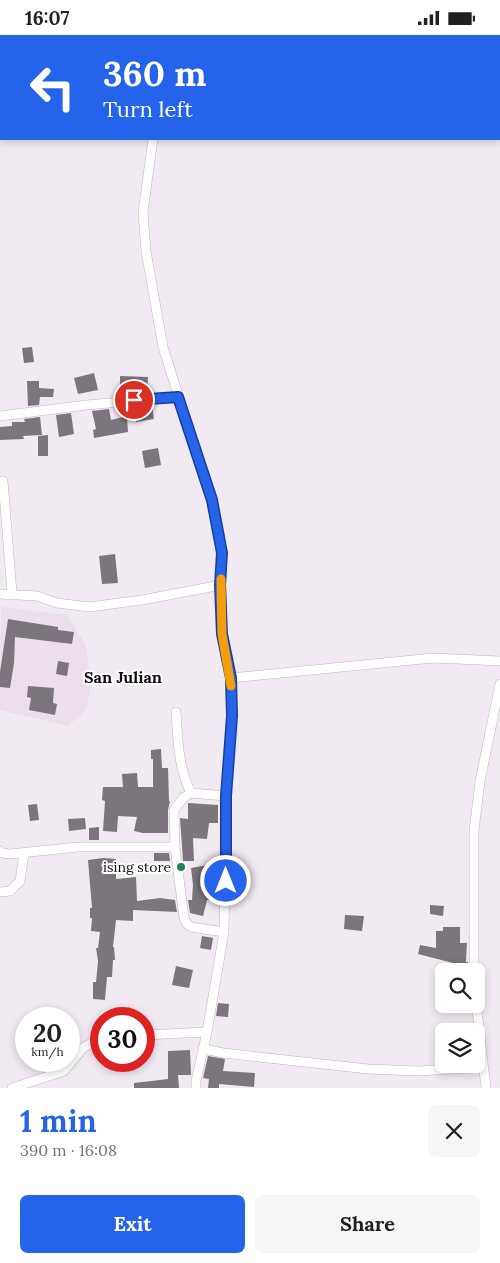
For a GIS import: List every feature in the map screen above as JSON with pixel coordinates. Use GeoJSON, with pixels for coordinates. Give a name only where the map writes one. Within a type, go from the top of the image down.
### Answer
{"type":"FeatureCollection","features":[{"type":"Feature","properties":{"kind":"street"},"geometry":{"type":"LineString","coordinates":[[153,140],[143,212],[146,251],[163,347],[212,500],[222,553],[220,585],[222,634],[231,678],[232,716],[226,796],[224,932],[196,1088]]}},
{"type":"Feature","properties":{"kind":"street"},"geometry":{"type":"LineString","coordinates":[[0,416],[87,405],[178,397]]}},
{"type":"Feature","properties":{"kind":"street"},"geometry":{"type":"LineString","coordinates":[[4,481],[12,593]]}},
{"type":"Feature","properties":{"kind":"street"},"geometry":{"type":"LineString","coordinates":[[0,594],[12,593],[37,596],[57,603],[89,607],[142,600],[220,585]]}},
{"type":"Feature","properties":{"kind":"street"},"geometry":{"type":"LineString","coordinates":[[231,678],[433,658],[500,661]]}},
{"type":"Feature","properties":{"kind":"street"},"geometry":{"type":"LineString","coordinates":[[474,963],[474,831],[480,781],[500,684]]}},
{"type":"Feature","properties":{"kind":"street"},"geometry":{"type":"LineString","coordinates":[[176,712],[183,778],[191,793]]}},
{"type":"Feature","properties":{"kind":"street"},"geometry":{"type":"LineString","coordinates":[[224,932],[191,927],[184,918],[175,847],[174,810],[183,798],[191,793],[226,796]]}},
{"type":"Feature","properties":{"kind":"street"},"geometry":{"type":"LineString","coordinates":[[0,851],[2,853],[24,853],[93,846],[175,847]]}},
{"type":"Feature","properties":{"kind":"street"},"geometry":{"type":"LineString","coordinates":[[0,892],[10,891],[20,881],[24,853]]}},
{"type":"Feature","properties":{"kind":"street"},"geometry":{"type":"LineString","coordinates":[[155,1034],[207,1032]]}},
{"type":"Feature","properties":{"kind":"street"},"geometry":{"type":"LineString","coordinates":[[12,1088],[64,1071],[83,1048],[90,1044]]}},
{"type":"Feature","properties":{"kind":"street"},"geometry":{"type":"LineString","coordinates":[[204,1049],[232,1054],[368,1069],[435,1070]]}},
{"type":"Feature","properties":{"kind":"street"},"geometry":{"type":"LineString","coordinates":[[484,1073],[486,1088]]}},
{"type":"Feature","properties":{"kind":"shaded area"},"geometry":{"type":"Polygon","coordinates":[[[1,607],[67,615],[86,645],[91,686],[86,710],[68,726],[0,710],[1,607]]]}},
{"type":"Feature","properties":{"kind":"building"},"geometry":{"type":"Polygon","coordinates":[[[32,347],[34,362],[24,363],[22,348],[32,347]]]}},
{"type":"Feature","properties":{"kind":"building"},"geometry":{"type":"Polygon","coordinates":[[[94,373],[98,390],[78,394],[74,378],[94,373]]]}},
{"type":"Feature","properties":{"kind":"building"},"geometry":{"type":"Polygon","coordinates":[[[120,376],[148,377],[147,393],[120,394],[120,376]]]}},
{"type":"Feature","properties":{"kind":"building"},"geometry":{"type":"Polygon","coordinates":[[[27,381],[39,381],[39,388],[54,389],[53,397],[40,397],[39,405],[28,406],[27,381]]]}},
{"type":"Feature","properties":{"kind":"building"},"geometry":{"type":"Polygon","coordinates":[[[141,406],[152,406],[154,419],[136,422],[134,415],[142,414],[141,406]]]}},
{"type":"Feature","properties":{"kind":"building"},"geometry":{"type":"Polygon","coordinates":[[[109,409],[111,420],[127,416],[128,432],[94,438],[93,430],[96,429],[92,411],[109,409]]]}},
{"type":"Feature","properties":{"kind":"building"},"geometry":{"type":"Polygon","coordinates":[[[71,413],[74,434],[59,437],[56,415],[71,413]]]}},
{"type":"Feature","properties":{"kind":"building"},"geometry":{"type":"Polygon","coordinates":[[[40,417],[42,435],[23,436],[24,439],[0,440],[0,427],[12,426],[12,422],[25,422],[24,419],[40,417]]]}},
{"type":"Feature","properties":{"kind":"building"},"geometry":{"type":"Polygon","coordinates":[[[48,435],[48,456],[38,456],[38,436],[48,435]]]}},
{"type":"Feature","properties":{"kind":"building"},"geometry":{"type":"Polygon","coordinates":[[[158,448],[161,465],[145,468],[142,451],[158,448]]]}},
{"type":"Feature","properties":{"kind":"building"},"geometry":{"type":"Polygon","coordinates":[[[115,554],[118,583],[102,584],[99,556],[115,554]]]}},
{"type":"Feature","properties":{"kind":"building"},"geometry":{"type":"Polygon","coordinates":[[[8,619],[58,627],[58,630],[74,632],[72,644],[15,637],[14,663],[10,688],[0,687],[0,672],[8,619]]]}},
{"type":"Feature","properties":{"kind":"building"},"geometry":{"type":"Polygon","coordinates":[[[58,661],[69,663],[67,676],[56,674],[58,661]]]}},
{"type":"Feature","properties":{"kind":"building"},"geometry":{"type":"Polygon","coordinates":[[[28,686],[54,688],[53,703],[57,704],[55,715],[29,710],[31,698],[27,697],[28,686]]]}},
{"type":"Feature","properties":{"kind":"building"},"geometry":{"type":"Polygon","coordinates":[[[161,749],[162,768],[168,768],[170,801],[168,833],[134,831],[137,817],[118,816],[117,832],[103,831],[105,801],[102,800],[103,787],[123,787],[122,774],[137,773],[138,787],[153,787],[153,759],[151,759],[151,750],[161,749]]]}},
{"type":"Feature","properties":{"kind":"building"},"geometry":{"type":"Polygon","coordinates":[[[188,803],[218,805],[218,823],[209,823],[207,839],[193,838],[194,861],[183,861],[180,818],[188,819],[188,803]]]}},
{"type":"Feature","properties":{"kind":"building"},"geometry":{"type":"Polygon","coordinates":[[[37,804],[39,820],[30,821],[28,805],[37,804]]]}},
{"type":"Feature","properties":{"kind":"building"},"geometry":{"type":"Polygon","coordinates":[[[85,818],[86,829],[69,831],[68,819],[85,818]]]}},
{"type":"Feature","properties":{"kind":"building"},"geometry":{"type":"Polygon","coordinates":[[[99,827],[99,840],[89,840],[89,828],[99,827]]]}},
{"type":"Feature","properties":{"kind":"building"},"geometry":{"type":"Polygon","coordinates":[[[154,853],[169,853],[170,861],[154,861],[154,853]]]}},
{"type":"Feature","properties":{"kind":"building"},"geometry":{"type":"Polygon","coordinates":[[[116,859],[116,879],[136,877],[137,901],[160,898],[175,900],[177,912],[133,910],[133,921],[116,920],[113,947],[115,960],[113,960],[112,977],[107,977],[105,1000],[93,999],[93,982],[96,982],[98,961],[96,948],[98,948],[100,932],[91,931],[92,918],[90,918],[90,908],[92,908],[88,860],[116,859]]]}},
{"type":"Feature","properties":{"kind":"building"},"geometry":{"type":"Polygon","coordinates":[[[208,865],[211,886],[213,886],[212,900],[207,900],[203,916],[190,913],[188,900],[192,900],[193,885],[191,868],[208,865]]]}},
{"type":"Feature","properties":{"kind":"building"},"geometry":{"type":"Polygon","coordinates":[[[430,905],[444,906],[443,916],[430,914],[430,905]]]}},
{"type":"Feature","properties":{"kind":"building"},"geometry":{"type":"Polygon","coordinates":[[[345,915],[364,916],[362,931],[344,929],[345,915]]]}},
{"type":"Feature","properties":{"kind":"building"},"geometry":{"type":"Polygon","coordinates":[[[443,927],[460,927],[460,943],[467,943],[466,962],[468,963],[453,963],[418,954],[420,945],[436,948],[436,931],[443,931],[443,927]]]}},
{"type":"Feature","properties":{"kind":"building"},"geometry":{"type":"Polygon","coordinates":[[[202,936],[213,938],[211,950],[200,948],[202,936]]]}},
{"type":"Feature","properties":{"kind":"building"},"geometry":{"type":"Polygon","coordinates":[[[176,966],[193,970],[189,988],[172,985],[176,966]]]}},
{"type":"Feature","properties":{"kind":"building"},"geometry":{"type":"Polygon","coordinates":[[[218,1003],[229,1004],[228,1017],[216,1016],[218,1003]]]}},
{"type":"Feature","properties":{"kind":"building"},"geometry":{"type":"Polygon","coordinates":[[[190,1050],[191,1075],[178,1075],[179,1088],[134,1088],[134,1083],[168,1079],[168,1051],[190,1050]]]}},
{"type":"Feature","properties":{"kind":"building"},"geometry":{"type":"Polygon","coordinates":[[[208,1056],[225,1059],[223,1071],[255,1073],[254,1087],[219,1084],[219,1088],[208,1088],[209,1079],[203,1078],[208,1056]]]}},
{"type":"Feature","properties":{"kind":"slow traffic"},"geometry":{"type":"LineString","coordinates":[[221,579],[222,634],[231,686]]}},
{"type":"Feature","properties":{"kind":"place","name":"ising store"},"geometry":{"type":"Point","coordinates":[181,867]}},
{"type":"Feature","properties":{"kind":"district","name":"San Julian"},"geometry":{"type":"Point","coordinates":[123,677]}},
{"type":"Feature","properties":{"kind":"route"},"geometry":{"type":"LineString","coordinates":[[134,400],[178,397],[212,500],[222,553],[220,585],[222,634],[231,678],[232,716],[225,823],[226,881]]}}]}
